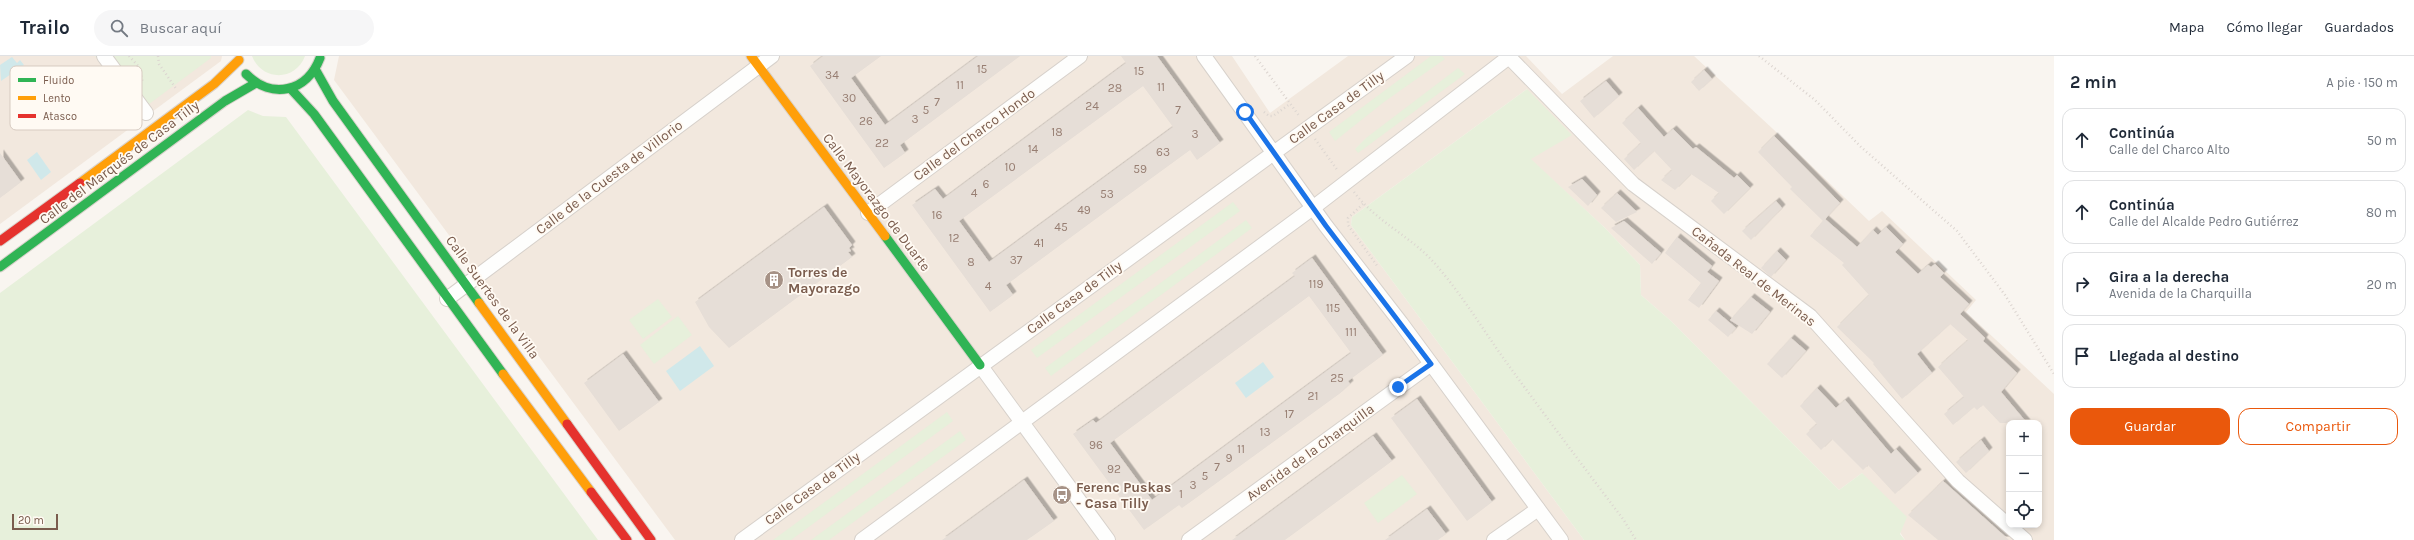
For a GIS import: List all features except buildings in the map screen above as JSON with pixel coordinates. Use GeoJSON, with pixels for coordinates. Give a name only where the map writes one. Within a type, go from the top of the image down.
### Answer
{"type":"FeatureCollection","features":[{"type":"Feature","properties":{"kind":"main road"},"geometry":{"type":"LineString","coordinates":[[239,58],[246,73],[256,83],[273,90],[291,89],[305,81],[315,69],[320,56]]}},
{"type":"Feature","properties":{"kind":"main road","name":"Calle del Marqués de Casa Tilly"},"geometry":{"type":"LineString","coordinates":[[0,241],[214,84],[239,58]]}},
{"type":"Feature","properties":{"kind":"main road","name":"Calle Mayorazgo de Duarte"},"geometry":{"type":"LineString","coordinates":[[755,61],[980,365]]}},
{"type":"Feature","properties":{"kind":"main road","name":"Calle Suertes de la Villa"},"geometry":{"type":"LineString","coordinates":[[315,69],[333,101],[651,540]]}},
{"type":"Feature","properties":{"kind":"main road","name":"Calle del Marqués de Casa Tilly"},"geometry":{"type":"LineString","coordinates":[[0,267],[225,100],[256,83]]}},
{"type":"Feature","properties":{"kind":"main road"},"geometry":{"type":"LineString","coordinates":[[291,89],[314,114],[447,299],[627,540]]}},
{"type":"Feature","properties":{"kind":"street"},"geometry":{"type":"LineString","coordinates":[[104,56],[111,66]]}},
{"type":"Feature","properties":{"kind":"street","name":"Calle de la Cuesta de Villorio"},"geometry":{"type":"LineString","coordinates":[[447,299],[755,61],[772,56]]}},
{"type":"Feature","properties":{"kind":"street","name":"Calle del Charco Hondo"},"geometry":{"type":"LineString","coordinates":[[868,213],[1080,56]]}},
{"type":"Feature","properties":{"kind":"street"},"geometry":{"type":"LineString","coordinates":[[1204,56],[1314,207],[1326,226],[1431,364],[1561,540]]}},
{"type":"Feature","properties":{"kind":"street","name":"Calle Casa de Tilly"},"geometry":{"type":"LineString","coordinates":[[742,540],[980,365],[1407,56]]}},
{"type":"Feature","properties":{"kind":"street"},"geometry":{"type":"LineString","coordinates":[[862,540],[1022,424],[1314,207],[1508,57]]}},
{"type":"Feature","properties":{"kind":"street","name":"Cañada Real de Merinas"},"geometry":{"type":"LineString","coordinates":[[1508,57],[1633,184],[1810,316],[1958,481],[2025,540]]}},
{"type":"Feature","properties":{"kind":"street"},"geometry":{"type":"LineString","coordinates":[[142,108],[146,113]]}},
{"type":"Feature","properties":{"kind":"street","name":"Avenida de la Charquilla"},"geometry":{"type":"LineString","coordinates":[[1189,540],[1431,364]]}},
{"type":"Feature","properties":{"kind":"street"},"geometry":{"type":"LineString","coordinates":[[980,365],[1108,540]]}},
{"type":"Feature","properties":{"kind":"street"},"geometry":{"type":"LineString","coordinates":[[1494,540],[1538,509]]}},
{"type":"Feature","properties":{"kind":"path"},"geometry":{"type":"LineString","coordinates":[[129,56],[138,66]]}},
{"type":"Feature","properties":{"kind":"path"},"geometry":{"type":"LineString","coordinates":[[158,56],[159,64],[177,90]]}},
{"type":"Feature","properties":{"kind":"path"},"geometry":{"type":"LineString","coordinates":[[1255,56],[1363,204],[1382,222],[1408,238],[1430,257],[1448,279],[1518,378],[1623,519],[1636,540]]}},
{"type":"Feature","properties":{"kind":"path"},"geometry":{"type":"LineString","coordinates":[[1758,56],[1815,100],[1861,147],[1957,231],[2005,295],[2054,374]]}},
{"type":"Feature","properties":{"kind":"path"},"geometry":{"type":"LineString","coordinates":[[142,76],[146,88]]}},
{"type":"Feature","properties":{"kind":"path"},"geometry":{"type":"LineString","coordinates":[[1260,107],[1269,116],[1273,116],[1290,104]]}},
{"type":"Feature","properties":{"kind":"shaded area"},"geometry":{"type":"Polygon","coordinates":[[[0,56],[222,56],[221,61],[142,119],[142,66],[10,66],[10,130],[127,130],[0,224],[0,56]]]}},
{"type":"Feature","properties":{"kind":"shaded area"},"geometry":{"type":"Polygon","coordinates":[[[339,56],[1232,56],[1270,113],[1348,56],[1526,56],[1562,94],[1613,56],[1694,56],[1869,221],[1882,211],[1976,300],[1966,312],[2054,394],[2054,540],[1905,540],[1862,473],[1839,490],[1671,321],[1641,295],[1640,265],[1605,228],[1530,159],[1527,89],[1352,217],[1351,225],[1584,540],[675,540],[334,80],[339,56]]]}},
{"type":"Feature","properties":{"kind":"green space"},"geometry":{"type":"Polygon","coordinates":[[[95,56],[211,56],[211,58],[142,109],[142,66],[102,66],[95,56]]]}},
{"type":"Feature","properties":{"kind":"green space"},"geometry":{"type":"Polygon","coordinates":[[[252,56],[305,56],[301,64],[294,70],[287,74],[279,75],[271,74],[263,70],[252,56]]]}},
{"type":"Feature","properties":{"kind":"green space"},"geometry":{"type":"Polygon","coordinates":[[[1431,56],[1442,56],[1445,59],[1384,102],[1335,141],[1329,132],[1431,56]]]}},
{"type":"Feature","properties":{"kind":"green space"},"geometry":{"type":"Polygon","coordinates":[[[1458,68],[1465,74],[1358,153],[1355,149],[1366,138],[1458,68]]]}},
{"type":"Feature","properties":{"kind":"green space"},"geometry":{"type":"Polygon","coordinates":[[[1527,89],[1572,135],[1531,159],[1605,228],[1640,265],[1641,295],[1671,321],[1839,490],[1862,473],[1907,517],[1900,534],[1905,540],[1584,540],[1351,225],[1352,217],[1527,89]]]}},
{"type":"Feature","properties":{"kind":"green space"},"geometry":{"type":"Polygon","coordinates":[[[248,110],[263,116],[286,117],[598,540],[0,540],[0,293],[248,110]]]}},
{"type":"Feature","properties":{"kind":"green space"},"geometry":{"type":"Polygon","coordinates":[[[1233,202],[1240,211],[1037,358],[1031,350],[1233,202]]]}},
{"type":"Feature","properties":{"kind":"green space"},"geometry":{"type":"Polygon","coordinates":[[[1246,220],[1252,228],[1051,376],[1045,368],[1246,220]]]}},
{"type":"Feature","properties":{"kind":"green space"},"geometry":{"type":"Polygon","coordinates":[[[658,299],[672,317],[643,339],[629,320],[658,299]]]}},
{"type":"Feature","properties":{"kind":"green space"},"geometry":{"type":"Polygon","coordinates":[[[678,316],[692,335],[654,364],[640,345],[678,316]]]}},
{"type":"Feature","properties":{"kind":"green space"},"geometry":{"type":"Polygon","coordinates":[[[947,412],[953,421],[791,540],[773,540],[947,412]]]}},
{"type":"Feature","properties":{"kind":"green space"},"geometry":{"type":"Polygon","coordinates":[[[960,431],[966,440],[829,540],[811,540],[960,431]]]}},
{"type":"Feature","properties":{"kind":"green space"},"geometry":{"type":"Polygon","coordinates":[[[1402,475],[1417,494],[1378,523],[1364,503],[1402,475]]]}},
{"type":"Feature","properties":{"kind":"water"},"geometry":{"type":"Polygon","coordinates":[[[12,57],[17,63],[20,60],[24,65],[10,66],[10,75],[1,81],[0,65],[12,57]]]}},
{"type":"Feature","properties":{"kind":"water"},"geometry":{"type":"Polygon","coordinates":[[[37,152],[51,172],[41,180],[27,160],[37,152]]]}},
{"type":"Feature","properties":{"kind":"water"},"geometry":{"type":"Polygon","coordinates":[[[700,346],[714,366],[680,391],[666,371],[700,346]]]}},
{"type":"Feature","properties":{"kind":"water"},"geometry":{"type":"Polygon","coordinates":[[[1263,362],[1274,377],[1246,398],[1235,383],[1263,362]]]}},
{"type":"Feature","properties":{"kind":"traffic: fast"},"geometry":{"type":"LineString","coordinates":[[246,74],[256,82],[267,87],[277,89],[288,88],[298,85],[307,78],[314,70],[320,58]]}},
{"type":"Feature","properties":{"kind":"traffic: fast"},"geometry":{"type":"LineString","coordinates":[[315,69],[333,101],[479,303]]}},
{"type":"Feature","properties":{"kind":"traffic: fast"},"geometry":{"type":"LineString","coordinates":[[0,267],[225,101],[256,83]]}},
{"type":"Feature","properties":{"kind":"traffic: fast"},"geometry":{"type":"LineString","coordinates":[[291,89],[314,114],[503,374]]}},
{"type":"Feature","properties":{"kind":"traffic: fast"},"geometry":{"type":"LineString","coordinates":[[885,236],[980,365]]}},
{"type":"Feature","properties":{"kind":"traffic: slow"},"geometry":{"type":"LineString","coordinates":[[751,56],[885,236]]}},
{"type":"Feature","properties":{"kind":"traffic: slow"},"geometry":{"type":"LineString","coordinates":[[80,183],[214,84],[239,60]]}},
{"type":"Feature","properties":{"kind":"traffic: slow"},"geometry":{"type":"LineString","coordinates":[[479,303],[567,424]]}},
{"type":"Feature","properties":{"kind":"traffic: slow"},"geometry":{"type":"LineString","coordinates":[[503,374],[591,492]]}},
{"type":"Feature","properties":{"kind":"traffic: jam"},"geometry":{"type":"LineString","coordinates":[[0,241],[80,183]]}},
{"type":"Feature","properties":{"kind":"traffic: jam"},"geometry":{"type":"LineString","coordinates":[[567,424],[651,540]]}},
{"type":"Feature","properties":{"kind":"traffic: jam"},"geometry":{"type":"LineString","coordinates":[[591,492],[627,540]]}},
{"type":"Feature","properties":{"kind":"place","name":"Torres de Mayorazgo"},"geometry":{"type":"Point","coordinates":[774,280]}},
{"type":"Feature","properties":{"kind":"place","name":"Ferenc Puskas - Casa Tilly"},"geometry":{"type":"Point","coordinates":[1062,495]}},
{"type":"Feature","properties":{"kind":"route"},"geometry":{"type":"LineString","coordinates":[[1245,112],[1314,207],[1326,226],[1431,364],[1398,387]]}}]}
